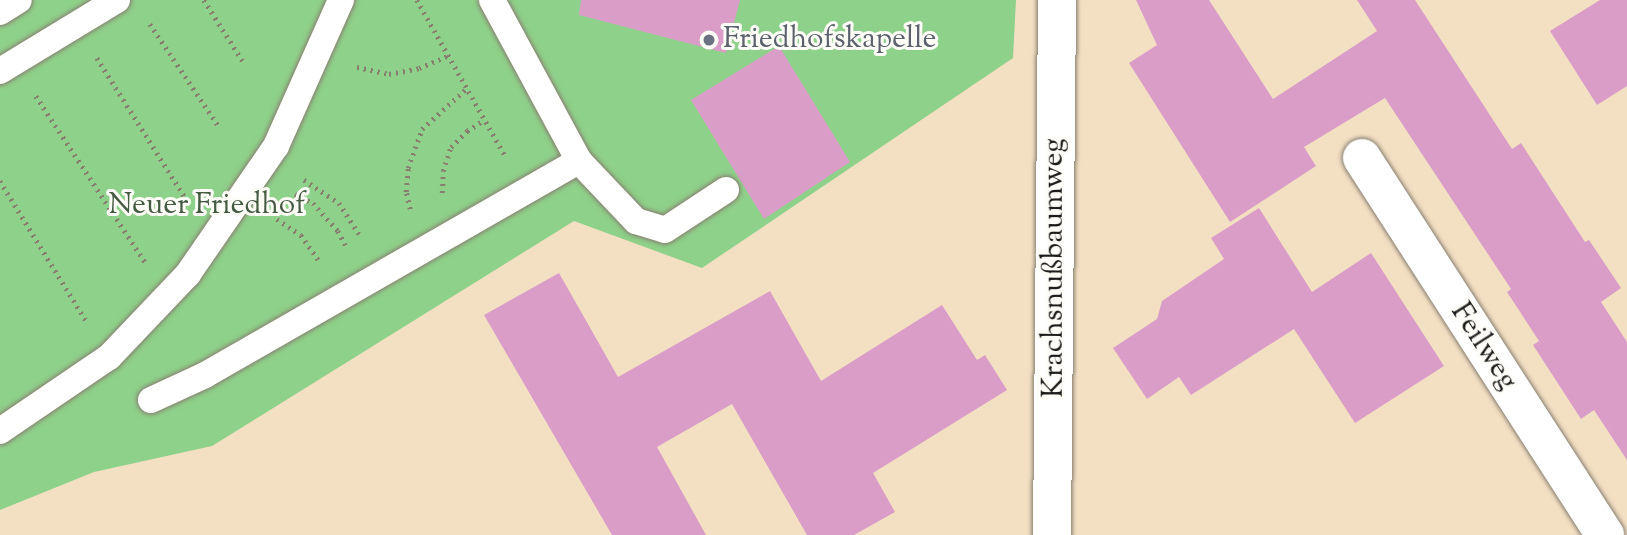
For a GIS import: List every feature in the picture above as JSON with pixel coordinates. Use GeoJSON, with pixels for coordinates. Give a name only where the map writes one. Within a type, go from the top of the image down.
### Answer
{"type":"FeatureCollection","features":[{"type":"Feature","properties":{"kind":"street","name":"Krachsnußbaumweg"},"geometry":{"type":"LineString","coordinates":[[1052,535],[1057,0]]}},
{"type":"Feature","properties":{"kind":"street","name":"Feilweg"},"geometry":{"type":"LineString","coordinates":[[1362,158],[1605,535]]}},
{"type":"Feature","properties":{"kind":"lane"},"geometry":{"type":"LineString","coordinates":[[0,12],[19,0]]}},
{"type":"Feature","properties":{"kind":"lane"},"geometry":{"type":"LineString","coordinates":[[7,67],[117,0]]}},
{"type":"Feature","properties":{"kind":"lane"},"geometry":{"type":"LineString","coordinates":[[0,431],[109,357],[188,274],[276,146],[341,0]]}},
{"type":"Feature","properties":{"kind":"lane"},"geometry":{"type":"LineString","coordinates":[[492,0],[579,161],[636,221],[665,230],[726,190]]}},
{"type":"Feature","properties":{"kind":"lane"},"geometry":{"type":"LineString","coordinates":[[151,400],[205,375],[579,161]]}},
{"type":"Feature","properties":{"kind":"path"},"geometry":{"type":"LineString","coordinates":[[204,0],[244,63]]}},
{"type":"Feature","properties":{"kind":"path"},"geometry":{"type":"LineString","coordinates":[[417,0],[526,191]]}},
{"type":"Feature","properties":{"kind":"path"},"geometry":{"type":"LineString","coordinates":[[148,21],[220,128]]}},
{"type":"Feature","properties":{"kind":"path"},"geometry":{"type":"LineString","coordinates":[[76,25],[188,202],[216,234]]}},
{"type":"Feature","properties":{"kind":"path"},"geometry":{"type":"LineString","coordinates":[[318,52],[360,68],[389,74],[419,68],[447,56]]}},
{"type":"Feature","properties":{"kind":"path"},"geometry":{"type":"LineString","coordinates":[[7,67],[166,295]]}},
{"type":"Feature","properties":{"kind":"path"},"geometry":{"type":"LineString","coordinates":[[426,248],[408,201],[408,169],[422,129],[466,89]]}},
{"type":"Feature","properties":{"kind":"path"},"geometry":{"type":"LineString","coordinates":[[456,230],[442,195],[443,172],[451,147],[467,131],[484,120]]}},
{"type":"Feature","properties":{"kind":"path"},"geometry":{"type":"LineString","coordinates":[[260,170],[313,203],[338,231],[369,281]]}},
{"type":"Feature","properties":{"kind":"path"},"geometry":{"type":"LineString","coordinates":[[260,170],[299,176],[339,203],[359,232],[369,281]]}},
{"type":"Feature","properties":{"kind":"path"},"geometry":{"type":"LineString","coordinates":[[0,181],[109,357]]}},
{"type":"Feature","properties":{"kind":"path"},"geometry":{"type":"LineString","coordinates":[[236,206],[276,218],[301,235],[323,266],[331,303]]}},
{"type":"Feature","properties":{"kind":"green space","name":"Neuer Friedhof"},"geometry":{"type":"Polygon","coordinates":[[[0,0],[1016,0],[1013,58],[702,268],[574,221],[212,446],[94,472],[0,510],[0,0]]]}},
{"type":"Feature","properties":{"kind":"building","name":"Friedhofskapelle"},"geometry":{"type":"Polygon","coordinates":[[[581,0],[740,0],[726,53],[579,15],[581,0]]]}},
{"type":"Feature","properties":{"kind":"building"},"geometry":{"type":"Polygon","coordinates":[[[1136,0],[1209,0],[1273,99],[1377,31],[1357,0],[1415,0],[1512,149],[1521,143],[1585,242],[1589,240],[1621,288],[1601,302],[1627,342],[1627,460],[1594,410],[1581,419],[1533,345],[1539,341],[1507,292],[1511,289],[1385,98],[1304,147],[1316,166],[1230,222],[1129,63],[1157,45],[1136,0]]]}},
{"type":"Feature","properties":{"kind":"building"},"geometry":{"type":"Polygon","coordinates":[[[1600,0],[1627,0],[1627,86],[1597,105],[1550,31],[1600,0]]]}},
{"type":"Feature","properties":{"kind":"building"},"geometry":{"type":"Polygon","coordinates":[[[779,46],[850,162],[764,219],[691,100],[779,46]]]}},
{"type":"Feature","properties":{"kind":"building"},"geometry":{"type":"Polygon","coordinates":[[[1259,208],[1312,292],[1371,253],[1444,366],[1355,423],[1294,329],[1191,395],[1179,377],[1147,399],[1113,348],[1157,319],[1162,301],[1224,259],[1211,238],[1259,208]]]}},
{"type":"Feature","properties":{"kind":"building"},"geometry":{"type":"Polygon","coordinates":[[[559,273],[618,377],[770,291],[821,381],[942,305],[977,360],[985,355],[1007,390],[873,473],[895,512],[854,535],[807,535],[732,404],[657,447],[706,535],[612,535],[484,315],[559,273]]]}},
{"type":"Feature","properties":{"kind":"place","name":"Friedhofskapelle"},"geometry":{"type":"Point","coordinates":[709,40]}}]}
